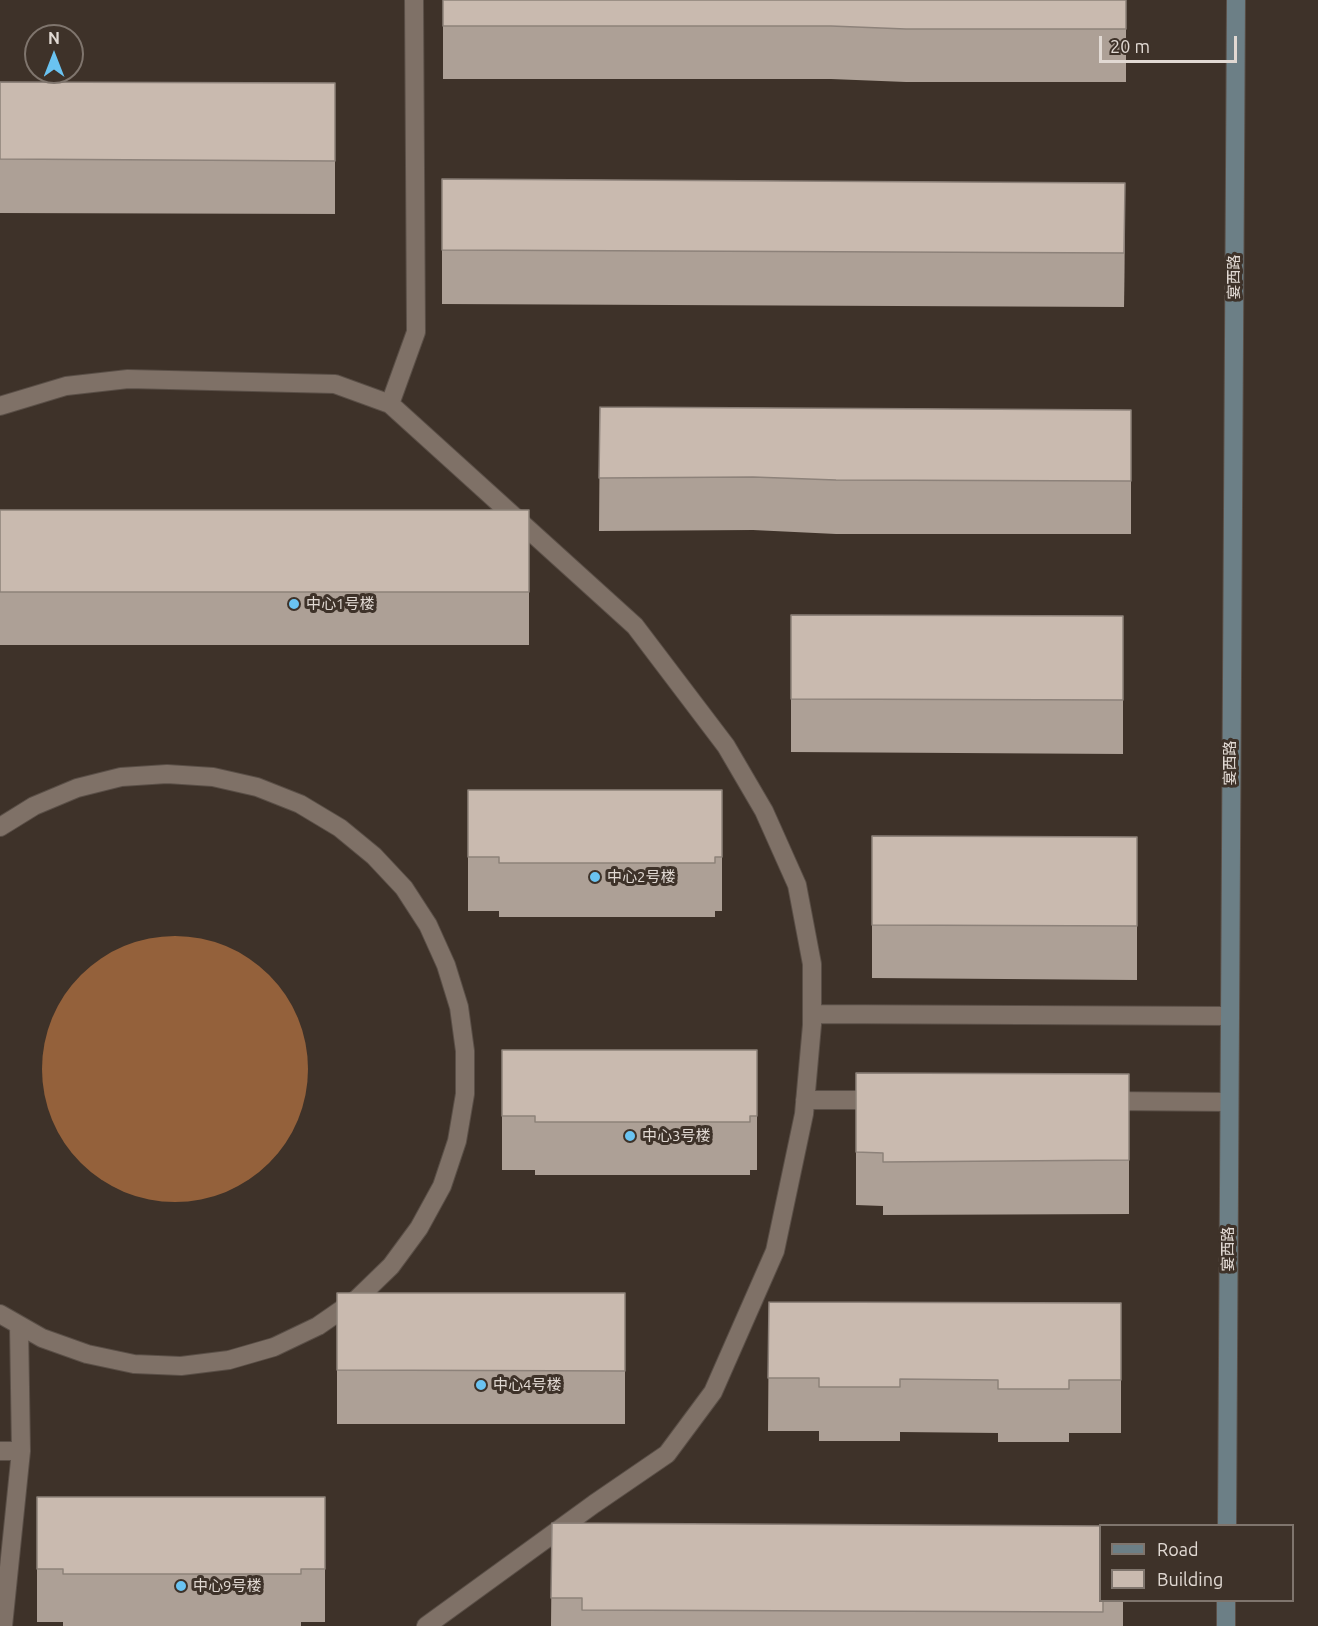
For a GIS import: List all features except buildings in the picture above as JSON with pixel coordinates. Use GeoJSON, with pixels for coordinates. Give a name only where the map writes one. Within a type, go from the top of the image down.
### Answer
{"type":"FeatureCollection","features":[{"type":"Feature","properties":{"kind":"street","name":"宴西路"},"geometry":{"type":"LineString","coordinates":[[1227,1524],[1236,0]]}},
{"type":"Feature","properties":{"kind":"street"},"geometry":{"type":"LineString","coordinates":[[1226,1602],[1226,1626]]}},
{"type":"Feature","properties":{"kind":"lane"},"geometry":{"type":"LineString","coordinates":[[390,404],[416,332],[414,0]]}},
{"type":"Feature","properties":{"kind":"lane"},"geometry":{"type":"LineString","coordinates":[[0,406],[66,386],[128,379],[335,384],[390,404],[635,626],[726,746],[764,811],[797,885],[812,964],[812,1014],[804,1114],[775,1251],[713,1392],[668,1454],[594,1504],[426,1626]]}},
{"type":"Feature","properties":{"kind":"lane"},"geometry":{"type":"LineString","coordinates":[[0,827],[34,806],[77,788],[122,777],[167,774],[213,777],[257,788],[300,804],[340,828],[374,856],[410,897],[428,925],[446,965],[459,1007],[465,1051],[465,1094],[457,1141],[442,1186],[425,1218],[391,1266],[357,1299],[318,1326],[274,1347],[229,1360],[181,1366],[134,1364],[87,1354],[42,1338],[0,1314]]}},
{"type":"Feature","properties":{"kind":"lane"},"geometry":{"type":"LineString","coordinates":[[812,1014],[1229,1016]]}},
{"type":"Feature","properties":{"kind":"lane"},"geometry":{"type":"LineString","coordinates":[[805,1100],[899,1100]]}},
{"type":"Feature","properties":{"kind":"lane"},"geometry":{"type":"LineString","coordinates":[[1088,1101],[1229,1102]]}},
{"type":"Feature","properties":{"kind":"lane"},"geometry":{"type":"LineString","coordinates":[[3,1626],[21,1451],[19,1325]]}},
{"type":"Feature","properties":{"kind":"lane"},"geometry":{"type":"LineString","coordinates":[[0,1451],[21,1451]]}},
{"type":"Feature","properties":{"kind":"shaded area"},"geometry":{"type":"Polygon","coordinates":[[[175,936],[201,939],[226,946],[249,959],[269,975],[285,995],[298,1018],[305,1043],[308,1069],[305,1095],[298,1120],[285,1143],[269,1163],[249,1179],[226,1192],[201,1199],[175,1202],[149,1199],[124,1192],[101,1179],[81,1163],[65,1143],[52,1120],[45,1095],[42,1069],[45,1043],[52,1018],[65,995],[81,975],[101,959],[124,946],[149,939],[175,936]]]}},
{"type":"Feature","properties":{"kind":"place","name":"中心1号楼"},"geometry":{"type":"Point","coordinates":[294,604]}},
{"type":"Feature","properties":{"kind":"place","name":"中心2号楼"},"geometry":{"type":"Point","coordinates":[595,877]}},
{"type":"Feature","properties":{"kind":"place","name":"中心3号楼"},"geometry":{"type":"Point","coordinates":[630,1136]}},
{"type":"Feature","properties":{"kind":"place","name":"中心4号楼"},"geometry":{"type":"Point","coordinates":[481,1385]}},
{"type":"Feature","properties":{"kind":"place","name":"中心9号楼"},"geometry":{"type":"Point","coordinates":[181,1586]}}]}
